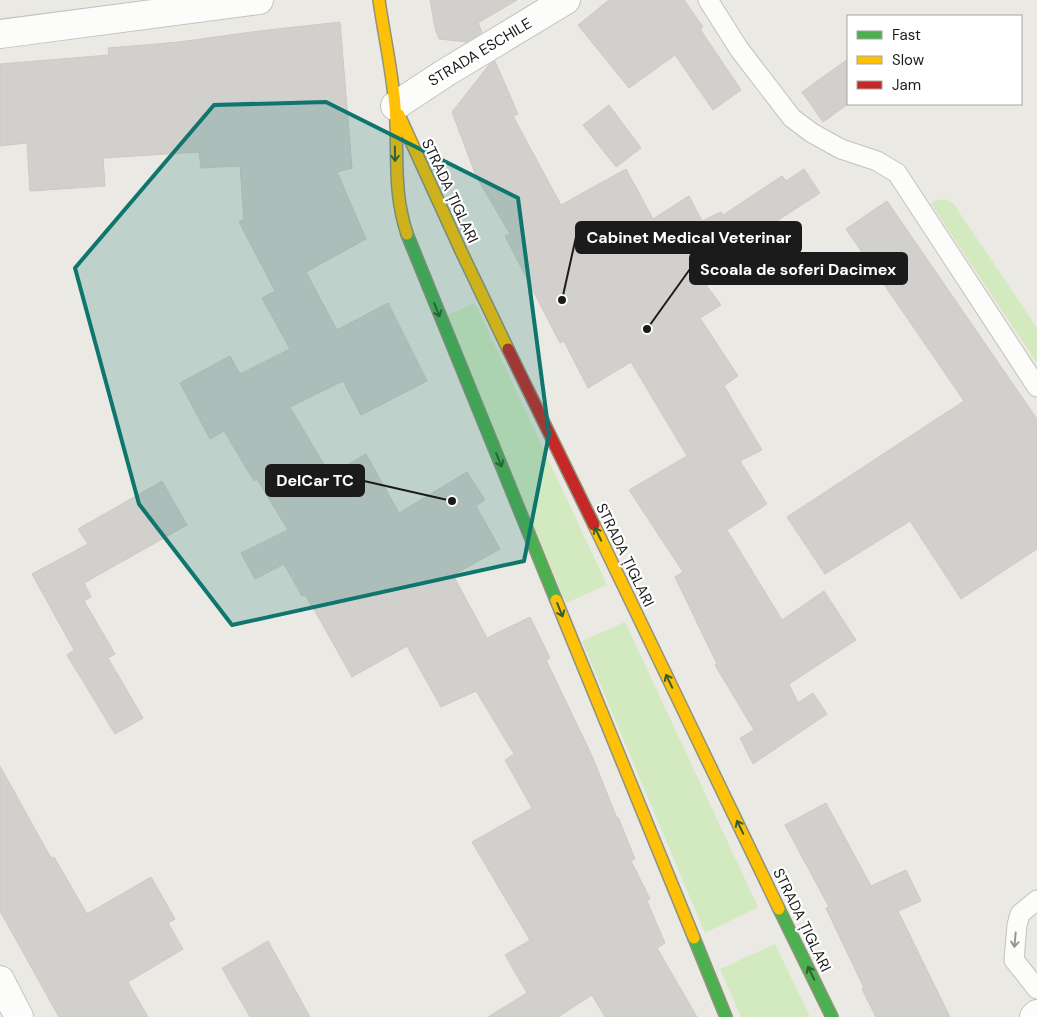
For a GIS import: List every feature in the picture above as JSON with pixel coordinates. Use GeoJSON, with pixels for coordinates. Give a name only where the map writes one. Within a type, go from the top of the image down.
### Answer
{"type":"FeatureCollection","features":[{"type":"Feature","properties":{"kind":"street"},"geometry":{"type":"LineString","coordinates":[[0,34],[259,0]]}},
{"type":"Feature","properties":{"kind":"street","name":"STRADA ȚIGLARI"},"geometry":{"type":"LineString","coordinates":[[379,0],[395,106],[396,179],[400,215],[726,1017]]}},
{"type":"Feature","properties":{"kind":"street","name":"STRADA ESCHILE"},"geometry":{"type":"LineString","coordinates":[[395,106],[445,73],[566,0]]}},
{"type":"Feature","properties":{"kind":"street","name":"STRADA ȚIGLARI"},"geometry":{"type":"LineString","coordinates":[[395,106],[466,260],[832,1017]]}},
{"type":"Feature","properties":{"kind":"street"},"geometry":{"type":"LineString","coordinates":[[0,980],[19,1017]]}},
{"type":"Feature","properties":{"kind":"street"},"geometry":{"type":"LineString","coordinates":[[1034,1017],[1037,1014]]}},
{"type":"Feature","properties":{"kind":"lane"},"geometry":{"type":"LineString","coordinates":[[708,0],[739,49],[792,118],[812,133],[841,149],[877,161],[897,173],[1037,387]]}},
{"type":"Feature","properties":{"kind":"lane"},"geometry":{"type":"LineString","coordinates":[[1037,900],[1020,914],[1014,960],[1037,989]]}},
{"type":"Feature","properties":{"kind":"highlighted area"},"geometry":{"type":"Polygon","coordinates":[[[326,102],[518,198],[549,434],[524,561],[232,625],[139,504],[75,268],[214,105],[326,102]]]}},
{"type":"Feature","properties":{"kind":"green space"},"geometry":{"type":"Polygon","coordinates":[[[945,199],[953,203],[1037,328],[1037,363],[931,204],[934,201],[945,199]]]}},
{"type":"Feature","properties":{"kind":"green space"},"geometry":{"type":"Polygon","coordinates":[[[475,303],[607,585],[566,603],[445,316],[475,303]]]}},
{"type":"Feature","properties":{"kind":"green space"},"geometry":{"type":"Polygon","coordinates":[[[625,622],[758,907],[705,933],[582,641],[625,622]]]}},
{"type":"Feature","properties":{"kind":"green space"},"geometry":{"type":"Polygon","coordinates":[[[775,944],[810,1017],[741,1017],[720,969],[775,944]]]}},
{"type":"Feature","properties":{"kind":"building"},"geometry":{"type":"Polygon","coordinates":[[[430,0],[517,0],[478,23],[482,32],[467,42],[439,39],[430,0]]]}},
{"type":"Feature","properties":{"kind":"building"},"geometry":{"type":"Polygon","coordinates":[[[609,0],[684,0],[703,27],[700,29],[741,90],[713,110],[675,55],[629,88],[578,25],[609,0]]]}},
{"type":"Feature","properties":{"kind":"building"},"geometry":{"type":"Polygon","coordinates":[[[340,22],[352,168],[337,172],[366,239],[306,272],[337,330],[388,303],[427,381],[361,415],[343,381],[290,407],[330,475],[366,454],[399,513],[467,472],[485,500],[476,506],[500,549],[453,575],[487,638],[530,617],[550,658],[546,660],[592,756],[635,859],[631,861],[650,899],[647,901],[665,943],[657,948],[697,1017],[605,1017],[592,995],[558,1017],[488,1017],[527,993],[505,955],[530,940],[472,842],[532,808],[505,760],[514,754],[476,691],[441,707],[407,646],[352,677],[305,595],[302,596],[284,564],[255,579],[241,553],[288,530],[257,479],[254,481],[224,431],[210,439],[180,383],[230,356],[240,374],[290,349],[262,298],[275,291],[239,222],[244,219],[240,166],[201,168],[199,152],[103,158],[105,186],[30,191],[27,143],[0,146],[0,64],[109,55],[108,48],[179,42],[340,22]]]}},
{"type":"Feature","properties":{"kind":"building"},"geometry":{"type":"Polygon","coordinates":[[[847,60],[847,105],[823,122],[802,92],[847,60]]]}},
{"type":"Feature","properties":{"kind":"building"},"geometry":{"type":"Polygon","coordinates":[[[495,61],[518,114],[513,116],[561,205],[626,169],[653,219],[689,196],[702,221],[721,212],[723,215],[782,176],[786,181],[804,169],[820,193],[740,245],[741,248],[697,273],[721,305],[700,318],[738,376],[724,386],[762,450],[740,461],[767,504],[727,530],[782,620],[824,591],[856,640],[789,684],[798,703],[813,693],[827,714],[753,764],[740,738],[754,730],[715,665],[717,664],[675,577],[683,572],[629,490],[687,456],[631,362],[588,388],[564,341],[560,343],[505,236],[510,234],[476,176],[452,112],[489,65],[495,61]]]}},
{"type":"Feature","properties":{"kind":"building"},"geometry":{"type":"Polygon","coordinates":[[[609,105],[641,148],[616,167],[583,125],[609,105]]]}},
{"type":"Feature","properties":{"kind":"building"},"geometry":{"type":"Polygon","coordinates":[[[887,201],[1037,419],[1037,549],[961,599],[910,521],[825,574],[787,517],[964,401],[846,229],[887,201]]]}},
{"type":"Feature","properties":{"kind":"building"},"geometry":{"type":"Polygon","coordinates":[[[162,481],[187,525],[84,583],[91,597],[84,601],[115,654],[108,658],[143,718],[115,734],[67,655],[74,650],[32,574],[88,544],[78,529],[162,481]]]}},
{"type":"Feature","properties":{"kind":"building"},"geometry":{"type":"Polygon","coordinates":[[[0,766],[51,858],[54,857],[87,914],[151,877],[175,919],[168,923],[183,949],[128,982],[148,1017],[59,1017],[0,911],[0,766]]]}},
{"type":"Feature","properties":{"kind":"building"},"geometry":{"type":"Polygon","coordinates":[[[826,803],[871,886],[906,870],[921,901],[898,911],[950,1017],[876,1017],[826,908],[829,907],[785,825],[826,803]]]}},
{"type":"Feature","properties":{"kind":"building"},"geometry":{"type":"Polygon","coordinates":[[[268,941],[310,1017],[250,1017],[222,968],[268,941]]]}},
{"type":"Feature","properties":{"kind":"traffic: fast"},"geometry":{"type":"LineString","coordinates":[[407,234],[556,600]]}},
{"type":"Feature","properties":{"kind":"traffic: fast"},"geometry":{"type":"LineString","coordinates":[[779,909],[832,1017]]}},
{"type":"Feature","properties":{"kind":"traffic: fast"},"geometry":{"type":"LineString","coordinates":[[694,938],[726,1017]]}},
{"type":"Feature","properties":{"kind":"traffic: slow"},"geometry":{"type":"LineString","coordinates":[[379,0],[394,93],[399,201],[407,234]]}},
{"type":"Feature","properties":{"kind":"traffic: slow"},"geometry":{"type":"LineString","coordinates":[[399,115],[508,349]]}},
{"type":"Feature","properties":{"kind":"traffic: slow"},"geometry":{"type":"LineString","coordinates":[[594,525],[779,909]]}},
{"type":"Feature","properties":{"kind":"traffic: slow"},"geometry":{"type":"LineString","coordinates":[[556,600],[694,938]]}},
{"type":"Feature","properties":{"kind":"traffic: jam"},"geometry":{"type":"LineString","coordinates":[[508,349],[594,525]]}},
{"type":"Feature","properties":{"kind":"place","name":"Cabinet Medical Veterinar"},"geometry":{"type":"Point","coordinates":[562,300]}},
{"type":"Feature","properties":{"kind":"place","name":"Scoala de soferi Dacimex"},"geometry":{"type":"Point","coordinates":[647,329]}},
{"type":"Feature","properties":{"kind":"place","name":"DelCar TC"},"geometry":{"type":"Point","coordinates":[452,501]}}]}
